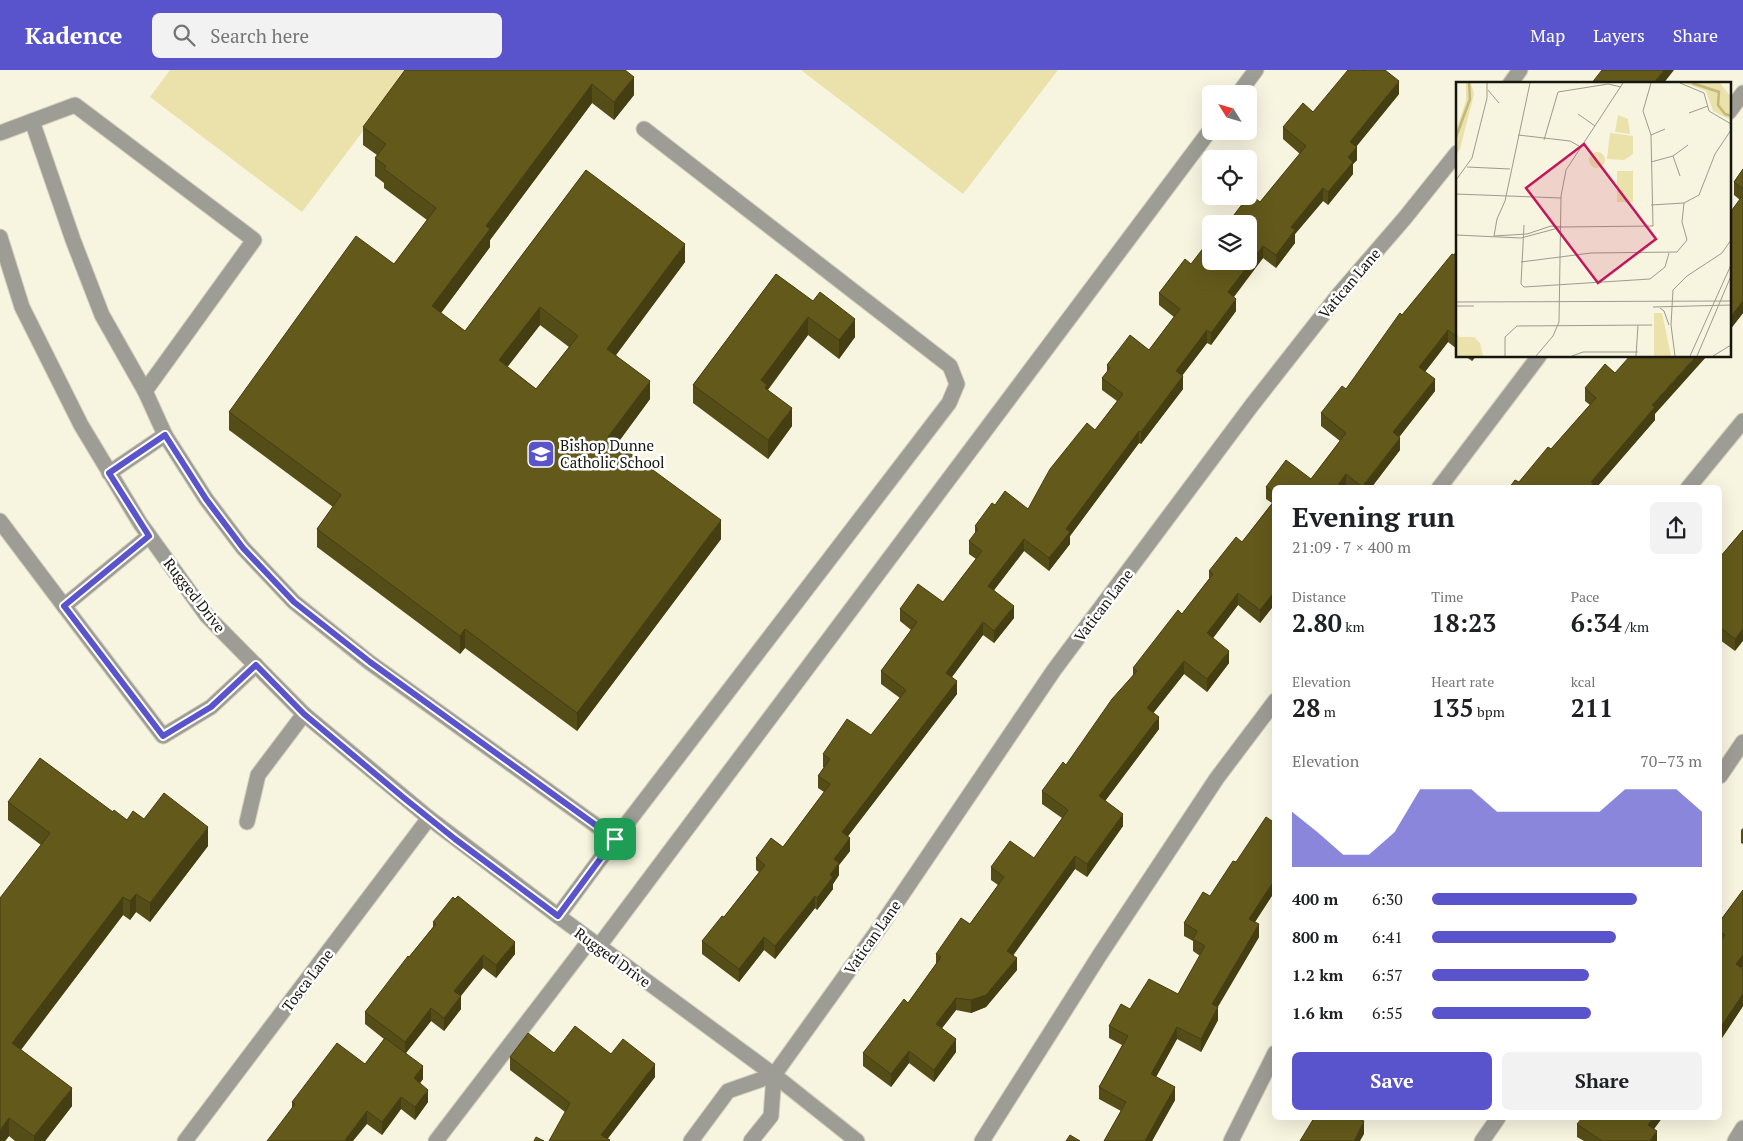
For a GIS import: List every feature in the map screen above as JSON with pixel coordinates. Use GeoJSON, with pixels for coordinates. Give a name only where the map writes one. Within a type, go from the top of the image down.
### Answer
{"type":"FeatureCollection","features":[{"type":"Feature","properties":{"kind":"street"},"geometry":{"type":"LineString","coordinates":[[1245,85],[1256,70]]}},
{"type":"Feature","properties":{"kind":"street"},"geometry":{"type":"LineString","coordinates":[[1511,82],[1520,70]]}},
{"type":"Feature","properties":{"kind":"street"},"geometry":{"type":"LineString","coordinates":[[1730,111],[1743,92]]}},
{"type":"Feature","properties":{"kind":"street"},"geometry":{"type":"LineString","coordinates":[[0,133],[75,105],[254,240],[145,391]]}},
{"type":"Feature","properties":{"kind":"street"},"geometry":{"type":"LineString","coordinates":[[32,121],[73,240],[102,315],[145,391],[165,435],[206,499],[243,548],[294,602],[376,667],[615,839]]}},
{"type":"Feature","properties":{"kind":"street"},"geometry":{"type":"LineString","coordinates":[[558,916],[949,403],[957,384],[950,366],[644,129]]}},
{"type":"Feature","properties":{"kind":"street"},"geometry":{"type":"LineString","coordinates":[[436,1141],[594,943],[1203,140]]}},
{"type":"Feature","properties":{"kind":"street","name":"Vatican Lane"},"geometry":{"type":"LineString","coordinates":[[774,1075],[878,930],[1060,663],[1252,405],[1340,293],[1456,154]]}},
{"type":"Feature","properties":{"kind":"street","name":"Rugged Drive"},"geometry":{"type":"LineString","coordinates":[[0,238],[22,307],[80,425],[149,536],[207,616],[304,714],[429,818],[594,943],[774,1075],[857,1141]]}},
{"type":"Feature","properties":{"kind":"street"},"geometry":{"type":"LineString","coordinates":[[1441,485],[1537,358]]}},
{"type":"Feature","properties":{"kind":"street"},"geometry":{"type":"LineString","coordinates":[[1690,485],[1743,421]]}},
{"type":"Feature","properties":{"kind":"street"},"geometry":{"type":"LineString","coordinates":[[109,473],[165,435]]}},
{"type":"Feature","properties":{"kind":"street"},"geometry":{"type":"LineString","coordinates":[[0,520],[163,736],[211,707],[256,665]]}},
{"type":"Feature","properties":{"kind":"street"},"geometry":{"type":"LineString","coordinates":[[64,606],[149,536]]}},
{"type":"Feature","properties":{"kind":"street"},"geometry":{"type":"LineString","coordinates":[[982,1141],[1096,961],[1211,786],[1272,705]]}},
{"type":"Feature","properties":{"kind":"street"},"geometry":{"type":"LineString","coordinates":[[247,822],[258,775],[304,714]]}},
{"type":"Feature","properties":{"kind":"street"},"geometry":{"type":"LineString","coordinates":[[1722,773],[1743,742]]}},
{"type":"Feature","properties":{"kind":"street","name":"Tosca Lane"},"geometry":{"type":"LineString","coordinates":[[184,1141],[429,818]]}},
{"type":"Feature","properties":{"kind":"street"},"geometry":{"type":"LineString","coordinates":[[1230,1141],[1272,1059]]}},
{"type":"Feature","properties":{"kind":"street"},"geometry":{"type":"LineString","coordinates":[[691,1141],[728,1091],[774,1075],[771,1116],[751,1141]]}},
{"type":"Feature","properties":{"kind":"street"},"geometry":{"type":"LineString","coordinates":[[1482,1141],[1497,1120]]}},
{"type":"Feature","properties":{"kind":"street"},"geometry":{"type":"LineString","coordinates":[[1735,1141],[1743,1128]]}},
{"type":"Feature","properties":{"kind":"shaded area"},"geometry":{"type":"Polygon","coordinates":[[[170,70],[409,70],[302,212],[150,97],[170,70]]]}},
{"type":"Feature","properties":{"kind":"shaded area"},"geometry":{"type":"Polygon","coordinates":[[[801,70],[1058,70],[963,194],[801,70]]]}},
{"type":"Feature","properties":{"kind":"building"},"geometry":{"type":"Polygon","coordinates":[[[405,70],[625,70],[634,77],[614,102],[592,84],[486,226],[490,229],[432,306],[465,331],[586,170],[685,244],[607,349],[650,381],[608,437],[721,520],[577,713],[465,629],[460,636],[317,529],[341,495],[229,412],[356,236],[394,264],[436,208],[384,169],[386,166],[375,158],[386,144],[363,127],[405,70]],[[540,307],[499,360],[536,389],[578,336],[540,307]]]}},
{"type":"Feature","properties":{"kind":"building"},"geometry":{"type":"Polygon","coordinates":[[[1348,70],[1385,70],[1399,81],[1350,142],[1357,147],[1348,157],[1353,162],[1328,192],[1323,188],[1291,227],[1295,230],[1276,255],[1263,246],[1257,254],[1257,215],[1234,215],[1242,205],[1257,205],[1257,200],[1260,202],[1306,146],[1283,127],[1303,103],[1313,112],[1348,70]]]}},
{"type":"Feature","properties":{"kind":"building"},"geometry":{"type":"Polygon","coordinates":[[[1602,70],[1664,70],[1655,82],[1593,82],[1602,70]]]}},
{"type":"Feature","properties":{"kind":"building"},"geometry":{"type":"Polygon","coordinates":[[[1743,169],[1743,189],[1734,182],[1743,169]]]}},
{"type":"Feature","properties":{"kind":"building"},"geometry":{"type":"Polygon","coordinates":[[[1743,195],[1743,301],[1730,318],[1730,213],[1743,195]]]}},
{"type":"Feature","properties":{"kind":"building"},"geometry":{"type":"Polygon","coordinates":[[[1202,250],[1202,270],[1245,270],[1228,292],[1236,299],[1211,333],[1207,330],[1176,371],[1183,376],[1141,432],[1139,431],[1066,529],[1070,532],[1049,558],[1024,539],[988,586],[1014,606],[994,631],[983,622],[946,673],[957,681],[842,832],[850,838],[834,859],[839,863],[830,875],[833,877],[817,898],[815,896],[775,946],[764,937],[739,969],[702,941],[722,916],[724,917],[765,865],[756,858],[771,838],[783,847],[830,784],[818,776],[830,759],[823,754],[847,719],[871,735],[906,690],[881,671],[917,622],[900,609],[918,584],[943,602],[982,551],[969,541],[978,529],[975,526],[992,503],[995,505],[1005,491],[1028,509],[1050,469],[1087,423],[1095,430],[1123,394],[1102,378],[1110,368],[1107,365],[1130,335],[1149,350],[1180,309],[1159,293],[1185,259],[1191,264],[1202,250]]]}},
{"type":"Feature","properties":{"kind":"building"},"geometry":{"type":"Polygon","coordinates":[[[1456,252],[1456,336],[1448,330],[1419,367],[1435,379],[1393,432],[1400,438],[1364,485],[1360,485],[1346,474],[1338,485],[1272,485],[1272,491],[1266,487],[1286,460],[1311,479],[1346,433],[1321,413],[1342,386],[1346,389],[1400,313],[1402,315],[1452,254],[1454,255],[1456,252]]]}},
{"type":"Feature","properties":{"kind":"building"},"geometry":{"type":"Polygon","coordinates":[[[776,274],[813,301],[820,292],[855,319],[839,340],[808,317],[761,380],[767,385],[765,388],[792,408],[768,440],[693,385],[776,274]]]}},
{"type":"Feature","properties":{"kind":"building"},"geometry":{"type":"Polygon","coordinates":[[[1628,358],[1694,358],[1652,405],[1655,407],[1591,482],[1593,483],[1591,485],[1511,485],[1515,480],[1519,482],[1548,447],[1551,449],[1596,398],[1585,388],[1605,364],[1615,373],[1628,358]]]}},
{"type":"Feature","properties":{"kind":"building"},"geometry":{"type":"Polygon","coordinates":[[[1272,504],[1272,595],[1260,610],[1238,593],[1207,633],[1229,651],[1207,679],[1184,661],[1147,708],[1159,717],[1099,796],[1123,814],[1087,864],[1075,856],[1007,951],[1017,958],[986,995],[971,1000],[956,998],[936,1024],[956,1039],[934,1070],[909,1051],[891,1074],[863,1053],[904,999],[908,1003],[941,957],[936,954],[961,918],[970,924],[1004,877],[991,867],[1010,841],[1034,858],[1068,810],[1042,791],[1063,762],[1066,765],[1112,699],[1137,671],[1133,668],[1178,610],[1182,614],[1213,574],[1209,571],[1236,537],[1242,542],[1272,504]]]}},
{"type":"Feature","properties":{"kind":"building"},"geometry":{"type":"Polygon","coordinates":[[[1743,530],[1743,628],[1735,639],[1722,629],[1722,555],[1743,530]]]}},
{"type":"Feature","properties":{"kind":"building"},"geometry":{"type":"Polygon","coordinates":[[[40,758],[113,812],[114,810],[127,820],[133,811],[144,819],[164,793],[208,827],[150,903],[136,894],[130,901],[123,897],[12,1043],[72,1088],[34,1136],[9,1118],[0,1130],[0,898],[50,833],[8,802],[40,758]]]}},
{"type":"Feature","properties":{"kind":"building"},"geometry":{"type":"Polygon","coordinates":[[[1266,817],[1272,821],[1272,884],[1249,919],[1259,924],[1212,1004],[1218,1007],[1201,1039],[1177,1027],[1151,1074],[1175,1087],[1145,1141],[1104,1141],[1126,1102],[1099,1087],[1128,1036],[1109,1026],[1121,1004],[1130,1009],[1149,979],[1178,994],[1205,946],[1193,939],[1197,931],[1184,923],[1203,892],[1210,896],[1233,861],[1236,862],[1266,817]]]}},
{"type":"Feature","properties":{"kind":"building"},"geometry":{"type":"Polygon","coordinates":[[[1743,890],[1743,955],[1736,964],[1743,969],[1743,994],[1722,1025],[1722,939],[1725,935],[1722,933],[1722,918],[1743,890]]]}},
{"type":"Feature","properties":{"kind":"building"},"geometry":{"type":"Polygon","coordinates":[[[458,896],[515,942],[496,965],[483,955],[454,991],[461,996],[444,1018],[431,1008],[405,1042],[365,1012],[408,956],[436,924],[433,922],[453,897],[455,899],[458,896]]]}},
{"type":"Feature","properties":{"kind":"building"},"geometry":{"type":"Polygon","coordinates":[[[575,1026],[611,1054],[623,1039],[655,1064],[601,1135],[609,1141],[549,1141],[570,1103],[510,1057],[528,1033],[554,1053],[575,1026]]]}},
{"type":"Feature","properties":{"kind":"building"},"geometry":{"type":"Polygon","coordinates":[[[385,1038],[423,1066],[414,1078],[428,1090],[415,1107],[401,1097],[382,1122],[367,1111],[344,1141],[267,1141],[295,1104],[292,1102],[337,1043],[365,1064],[385,1038]]]}},
{"type":"Feature","properties":{"kind":"building"},"geometry":{"type":"Polygon","coordinates":[[[1313,1120],[1364,1121],[1354,1141],[1300,1141],[1313,1120]]]}},
{"type":"Feature","properties":{"kind":"building"},"geometry":{"type":"Polygon","coordinates":[[[1580,1120],[1652,1120],[1648,1125],[1657,1131],[1650,1141],[1602,1141],[1577,1124],[1580,1120]]]}},
{"type":"Feature","properties":{"kind":"building"},"geometry":{"type":"Polygon","coordinates":[[[1070,1135],[1080,1141],[1066,1141],[1070,1135]]]}},
{"type":"Feature","properties":{"kind":"building"},"geometry":{"type":"Polygon","coordinates":[[[536,1137],[544,1141],[534,1141],[536,1137]]]}},
{"type":"Feature","properties":{"kind":"place","name":"Bishop Dunne Catholic School"},"geometry":{"type":"Point","coordinates":[541,454]}},
{"type":"Feature","properties":{"kind":"route"},"geometry":{"type":"LineString","coordinates":[[165,435],[206,499],[243,548],[294,602],[370,662],[615,839],[558,916],[455,839],[404,798],[304,714],[256,665],[211,707],[163,736],[64,606],[149,536],[109,473],[165,435]]}}]}
